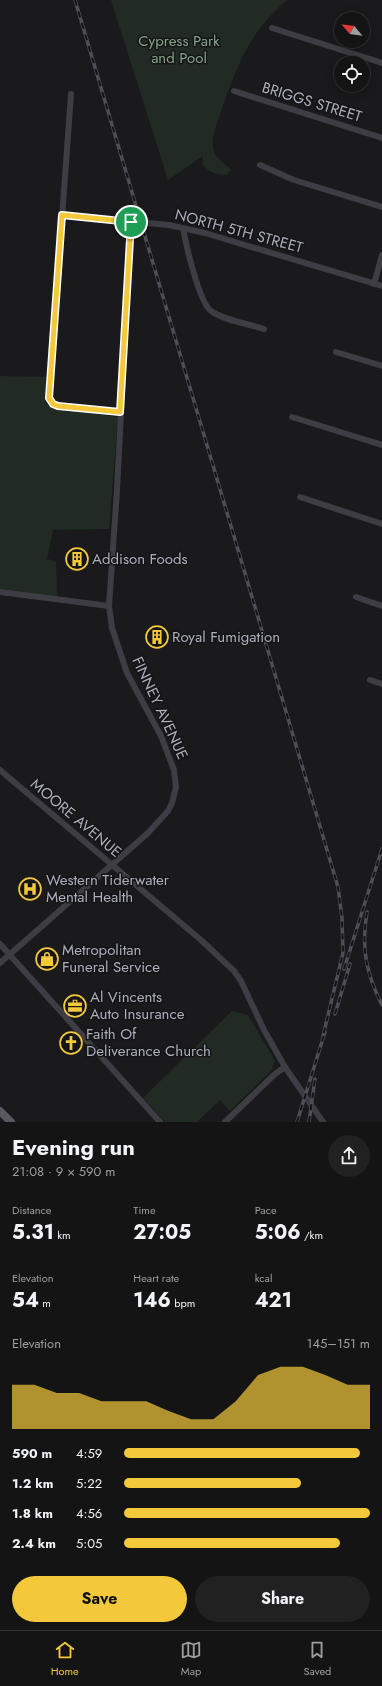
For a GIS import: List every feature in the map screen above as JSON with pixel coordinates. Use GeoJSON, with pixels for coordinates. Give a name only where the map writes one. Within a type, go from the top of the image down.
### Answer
{"type":"FeatureCollection","features":[{"type":"Feature","properties":{"kind":"main road"},"geometry":{"type":"LineString","coordinates":[[0,1111],[11,1122]]}},
{"type":"Feature","properties":{"kind":"street"},"geometry":{"type":"LineString","coordinates":[[272,28],[382,63]]}},
{"type":"Feature","properties":{"kind":"street","name":"BRIGGS STREET"},"geometry":{"type":"LineString","coordinates":[[234,91],[382,138]]}},
{"type":"Feature","properties":{"kind":"street"},"geometry":{"type":"LineString","coordinates":[[71,94],[49,387],[51,401],[58,406],[120,412]]}},
{"type":"Feature","properties":{"kind":"street"},"geometry":{"type":"LineString","coordinates":[[260,165],[300,182],[382,207]]}},
{"type":"Feature","properties":{"kind":"street","name":"NORTH 5TH STREET"},"geometry":{"type":"LineString","coordinates":[[62,215],[183,228],[205,233],[382,286]]}},
{"type":"Feature","properties":{"kind":"street","name":"FINNEY AVENUE"},"geometry":{"type":"LineString","coordinates":[[0,963],[148,833],[168,811],[174,796],[176,778],[172,761],[161,736],[127,673],[112,628],[108,606],[117,490],[131,222]]}},
{"type":"Feature","properties":{"kind":"street"},"geometry":{"type":"LineString","coordinates":[[183,228],[193,270],[207,307],[216,314],[264,328]]}},
{"type":"Feature","properties":{"kind":"street"},"geometry":{"type":"LineString","coordinates":[[374,284],[382,255]]}},
{"type":"Feature","properties":{"kind":"street"},"geometry":{"type":"LineString","coordinates":[[336,352],[382,366]]}},
{"type":"Feature","properties":{"kind":"street"},"geometry":{"type":"LineString","coordinates":[[292,417],[382,445]]}},
{"type":"Feature","properties":{"kind":"street"},"geometry":{"type":"LineString","coordinates":[[300,497],[382,524]]}},
{"type":"Feature","properties":{"kind":"street"},"geometry":{"type":"LineString","coordinates":[[0,592],[108,606]]}},
{"type":"Feature","properties":{"kind":"street"},"geometry":{"type":"LineString","coordinates":[[356,597],[382,606]]}},
{"type":"Feature","properties":{"kind":"street"},"geometry":{"type":"LineString","coordinates":[[370,680],[382,684]]}},
{"type":"Feature","properties":{"kind":"street","name":"MOORE AVENUE"},"geometry":{"type":"LineString","coordinates":[[0,770],[234,971],[241,981],[264,1030],[285,1068],[323,1122]]}},
{"type":"Feature","properties":{"kind":"street"},"geometry":{"type":"LineString","coordinates":[[0,944],[160,1122]]}},
{"type":"Feature","properties":{"kind":"street"},"geometry":{"type":"LineString","coordinates":[[225,1122],[275,1074],[285,1068]]}},
{"type":"Feature","properties":{"kind":"green space","name":"Cypress Park and Pool"},"geometry":{"type":"Polygon","coordinates":[[[111,0],[287,0],[264,24],[247,48],[218,121],[213,147],[215,154],[231,170],[227,175],[216,174],[207,169],[202,164],[203,156],[168,180],[111,0]]]}},
{"type":"Feature","properties":{"kind":"green space"},"geometry":{"type":"Polygon","coordinates":[[[0,376],[47,377],[45,402],[51,408],[118,417],[109,529],[53,530],[47,559],[56,561],[57,597],[0,590],[0,376]]]}},
{"type":"Feature","properties":{"kind":"green space"},"geometry":{"type":"Polygon","coordinates":[[[232,1011],[248,1015],[275,1061],[272,1070],[230,1111],[220,1100],[197,1122],[165,1122],[143,1098],[232,1011]]]}},
{"type":"Feature","properties":{"kind":"railway"},"geometry":{"type":"LineString","coordinates":[[75,0],[338,887],[342,918],[343,953],[323,1036]]}},
{"type":"Feature","properties":{"kind":"railway"},"geometry":{"type":"LineString","coordinates":[[344,969],[382,849]]}},
{"type":"Feature","properties":{"kind":"railway"},"geometry":{"type":"LineString","coordinates":[[367,912],[365,925],[366,960],[372,982],[382,1005]]}},
{"type":"Feature","properties":{"kind":"railway"},"geometry":{"type":"LineString","coordinates":[[335,1014],[350,964]]}},
{"type":"Feature","properties":{"kind":"railway"},"geometry":{"type":"LineString","coordinates":[[297,1122],[325,1032]]}},
{"type":"Feature","properties":{"kind":"railway"},"geometry":{"type":"LineString","coordinates":[[309,1122],[315,1079]]}},
{"type":"Feature","properties":{"kind":"place","name":"Addison Foods"},"geometry":{"type":"Point","coordinates":[77,559]}},
{"type":"Feature","properties":{"kind":"place","name":"Royal Fumigation"},"geometry":{"type":"Point","coordinates":[157,637]}},
{"type":"Feature","properties":{"kind":"place","name":"Western Tiderwater Mental Health"},"geometry":{"type":"Point","coordinates":[30,889]}},
{"type":"Feature","properties":{"kind":"place","name":"Metropolitan Funeral Service"},"geometry":{"type":"Point","coordinates":[47,959]}},
{"type":"Feature","properties":{"kind":"place","name":"Al Vincents Auto Insurance"},"geometry":{"type":"Point","coordinates":[75,1006]}},
{"type":"Feature","properties":{"kind":"place","name":"Faith Of Deliverance Church"},"geometry":{"type":"Point","coordinates":[71,1043]}},
{"type":"Feature","properties":{"kind":"route"},"geometry":{"type":"LineString","coordinates":[[62,215],[131,222],[120,412],[58,406],[53,404],[49,398],[49,389],[62,215]]}}]}
